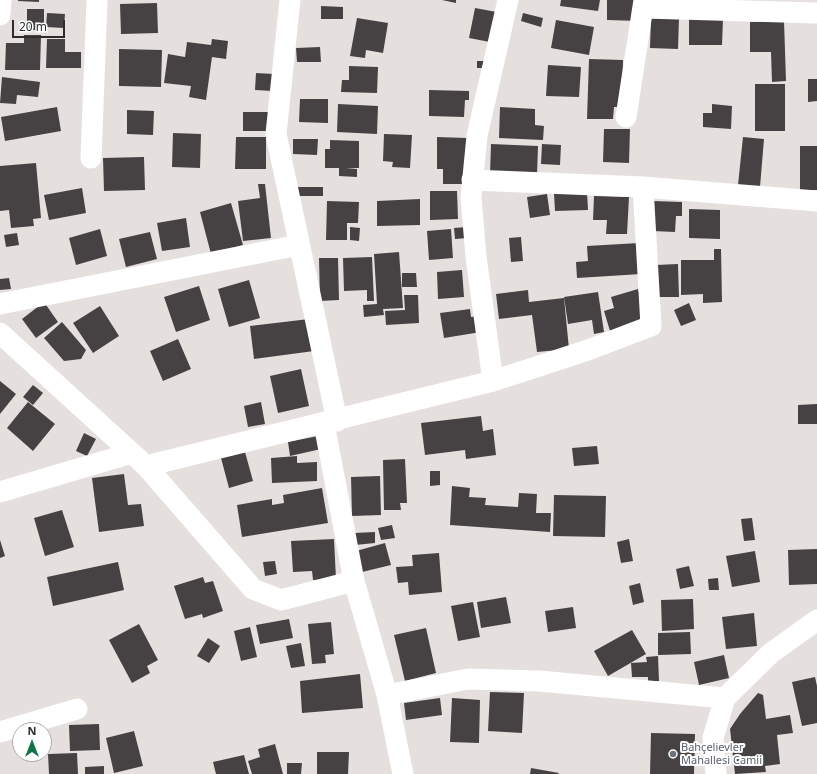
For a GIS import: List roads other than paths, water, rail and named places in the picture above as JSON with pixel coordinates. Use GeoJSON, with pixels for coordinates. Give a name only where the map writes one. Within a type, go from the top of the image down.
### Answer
{"type":"FeatureCollection","features":[{"type":"Feature","properties":{"kind":"street"},"geometry":{"type":"LineString","coordinates":[[0,15],[1,0]]}},
{"type":"Feature","properties":{"kind":"street"},"geometry":{"type":"LineString","coordinates":[[91,158],[97,0]]}},
{"type":"Feature","properties":{"kind":"street"},"geometry":{"type":"LineString","coordinates":[[290,0],[276,134],[299,245],[330,422],[354,581],[387,695],[403,774]]}},
{"type":"Feature","properties":{"kind":"street"},"geometry":{"type":"LineString","coordinates":[[493,381],[476,257],[471,197],[477,136],[508,0]]}},
{"type":"Feature","properties":{"kind":"street"},"geometry":{"type":"LineString","coordinates":[[626,117],[644,4],[817,13]]}},
{"type":"Feature","properties":{"kind":"street"},"geometry":{"type":"LineString","coordinates":[[472,180],[643,187],[817,201]]}},
{"type":"Feature","properties":{"kind":"street"},"geometry":{"type":"LineString","coordinates":[[0,492],[139,460],[330,422],[493,381],[588,350],[651,326],[643,187]]}},
{"type":"Feature","properties":{"kind":"street"},"geometry":{"type":"LineString","coordinates":[[0,304],[299,245]]}},
{"type":"Feature","properties":{"kind":"street"},"geometry":{"type":"LineString","coordinates":[[0,333],[139,460],[253,589],[281,600],[354,581]]}},
{"type":"Feature","properties":{"kind":"street"},"geometry":{"type":"LineString","coordinates":[[716,774],[713,738],[725,698],[771,653],[817,620]]}},
{"type":"Feature","properties":{"kind":"street"},"geometry":{"type":"LineString","coordinates":[[387,695],[468,679],[539,681],[725,698]]}},
{"type":"Feature","properties":{"kind":"street"},"geometry":{"type":"LineString","coordinates":[[0,732],[77,709]]}},
{"type":"Feature","properties":{"kind":"place","name":"Bahçelievler Mahallesi Camii"},"geometry":{"type":"Point","coordinates":[673,754]}}]}
